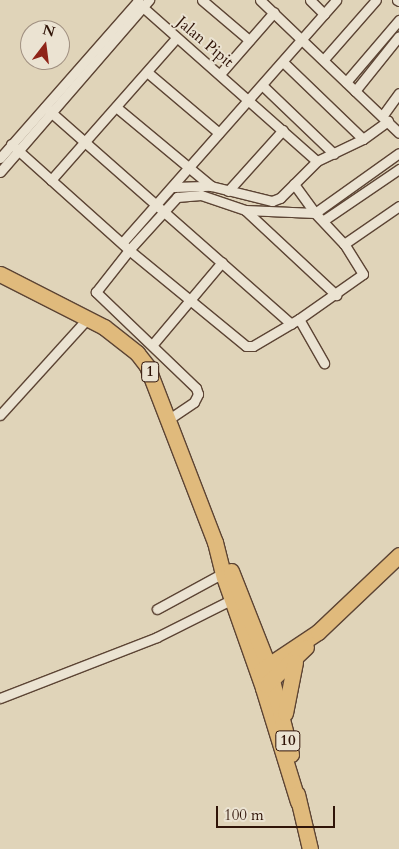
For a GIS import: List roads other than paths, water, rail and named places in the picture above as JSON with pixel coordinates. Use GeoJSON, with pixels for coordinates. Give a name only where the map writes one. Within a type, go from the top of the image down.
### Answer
{"type":"FeatureCollection","features":[{"type":"Feature","properties":{"kind":"highway","name":"1"},"geometry":{"type":"LineString","coordinates":[[0,274],[88,318],[120,339],[142,358],[169,418],[215,542],[231,600],[265,676]]}},
{"type":"Feature","properties":{"kind":"highway","name":"1"},"geometry":{"type":"LineString","coordinates":[[215,542],[232,574],[262,648]]}},
{"type":"Feature","properties":{"kind":"highway"},"geometry":{"type":"LineString","coordinates":[[265,676],[293,656],[399,555]]}},
{"type":"Feature","properties":{"kind":"highway"},"geometry":{"type":"LineString","coordinates":[[262,648],[274,654],[293,656]]}},
{"type":"Feature","properties":{"kind":"highway","name":"10"},"geometry":{"type":"LineString","coordinates":[[262,648],[265,676],[310,849]]}},
{"type":"Feature","properties":{"kind":"highway"},"geometry":{"type":"LineString","coordinates":[[284,719],[293,656]]}},
{"type":"Feature","properties":{"kind":"highway","name":"10"},"geometry":{"type":"LineString","coordinates":[[265,676],[284,719],[298,802]]}},
{"type":"Feature","properties":{"kind":"street"},"geometry":{"type":"LineString","coordinates":[[0,172],[15,147],[139,3],[149,0]]}},
{"type":"Feature","properties":{"kind":"street"},"geometry":{"type":"LineString","coordinates":[[202,0],[248,40]]}},
{"type":"Feature","properties":{"kind":"street"},"geometry":{"type":"LineString","coordinates":[[260,0],[324,58],[399,133]]}},
{"type":"Feature","properties":{"kind":"street"},"geometry":{"type":"LineString","coordinates":[[310,0],[324,14]]}},
{"type":"Feature","properties":{"kind":"street"},"geometry":{"type":"LineString","coordinates":[[169,418],[194,402],[198,391],[153,344],[96,292],[126,247],[161,208],[174,187],[248,99],[263,86],[336,0]]}},
{"type":"Feature","properties":{"kind":"street"},"geometry":{"type":"LineString","coordinates":[[324,58],[376,0]]}},
{"type":"Feature","properties":{"kind":"street","name":"Jalan Pipit"},"geometry":{"type":"LineString","coordinates":[[139,3],[176,38],[220,74],[317,161]]}},
{"type":"Feature","properties":{"kind":"street"},"geometry":{"type":"LineString","coordinates":[[220,74],[274,12]]}},
{"type":"Feature","properties":{"kind":"street"},"geometry":{"type":"LineString","coordinates":[[346,82],[399,20]]}},
{"type":"Feature","properties":{"kind":"street"},"geometry":{"type":"LineString","coordinates":[[355,91],[399,36]]}},
{"type":"Feature","properties":{"kind":"street"},"geometry":{"type":"LineString","coordinates":[[51,180],[176,38]]}},
{"type":"Feature","properties":{"kind":"street"},"geometry":{"type":"LineString","coordinates":[[283,62],[363,139]]}},
{"type":"Feature","properties":{"kind":"street"},"geometry":{"type":"LineString","coordinates":[[148,72],[219,133]]}},
{"type":"Feature","properties":{"kind":"street"},"geometry":{"type":"LineString","coordinates":[[263,86],[334,154]]}},
{"type":"Feature","properties":{"kind":"street"},"geometry":{"type":"LineString","coordinates":[[174,187],[211,186],[272,201],[294,184],[317,161],[363,139],[385,118],[399,93]]}},
{"type":"Feature","properties":{"kind":"street"},"geometry":{"type":"LineString","coordinates":[[116,107],[211,186]]}},
{"type":"Feature","properties":{"kind":"street"},"geometry":{"type":"LineString","coordinates":[[48,110],[222,262],[295,322],[324,362]]}},
{"type":"Feature","properties":{"kind":"street"},"geometry":{"type":"LineString","coordinates":[[228,190],[283,130]]}},
{"type":"Feature","properties":{"kind":"street"},"geometry":{"type":"LineString","coordinates":[[0,158],[15,147]]}},
{"type":"Feature","properties":{"kind":"street"},"geometry":{"type":"LineString","coordinates":[[15,147],[126,247],[246,346],[253,346],[295,322],[336,295],[363,274],[344,244],[324,220],[315,213],[294,184]]}},
{"type":"Feature","properties":{"kind":"street"},"geometry":{"type":"LineString","coordinates":[[161,208],[178,197],[192,194],[245,210],[315,213],[399,153]]}},
{"type":"Feature","properties":{"kind":"street"},"geometry":{"type":"LineString","coordinates":[[324,220],[399,169]]}},
{"type":"Feature","properties":{"kind":"street"},"geometry":{"type":"LineString","coordinates":[[344,244],[399,206]]}},
{"type":"Feature","properties":{"kind":"street"},"geometry":{"type":"LineString","coordinates":[[245,210],[336,295]]}},
{"type":"Feature","properties":{"kind":"street"},"geometry":{"type":"LineString","coordinates":[[153,344],[222,262]]}},
{"type":"Feature","properties":{"kind":"street"},"geometry":{"type":"LineString","coordinates":[[0,415],[88,318]]}},
{"type":"Feature","properties":{"kind":"street"},"geometry":{"type":"LineString","coordinates":[[157,609],[223,573]]}},
{"type":"Feature","properties":{"kind":"street"},"geometry":{"type":"LineString","coordinates":[[0,698],[157,637],[231,600]]}}]}
